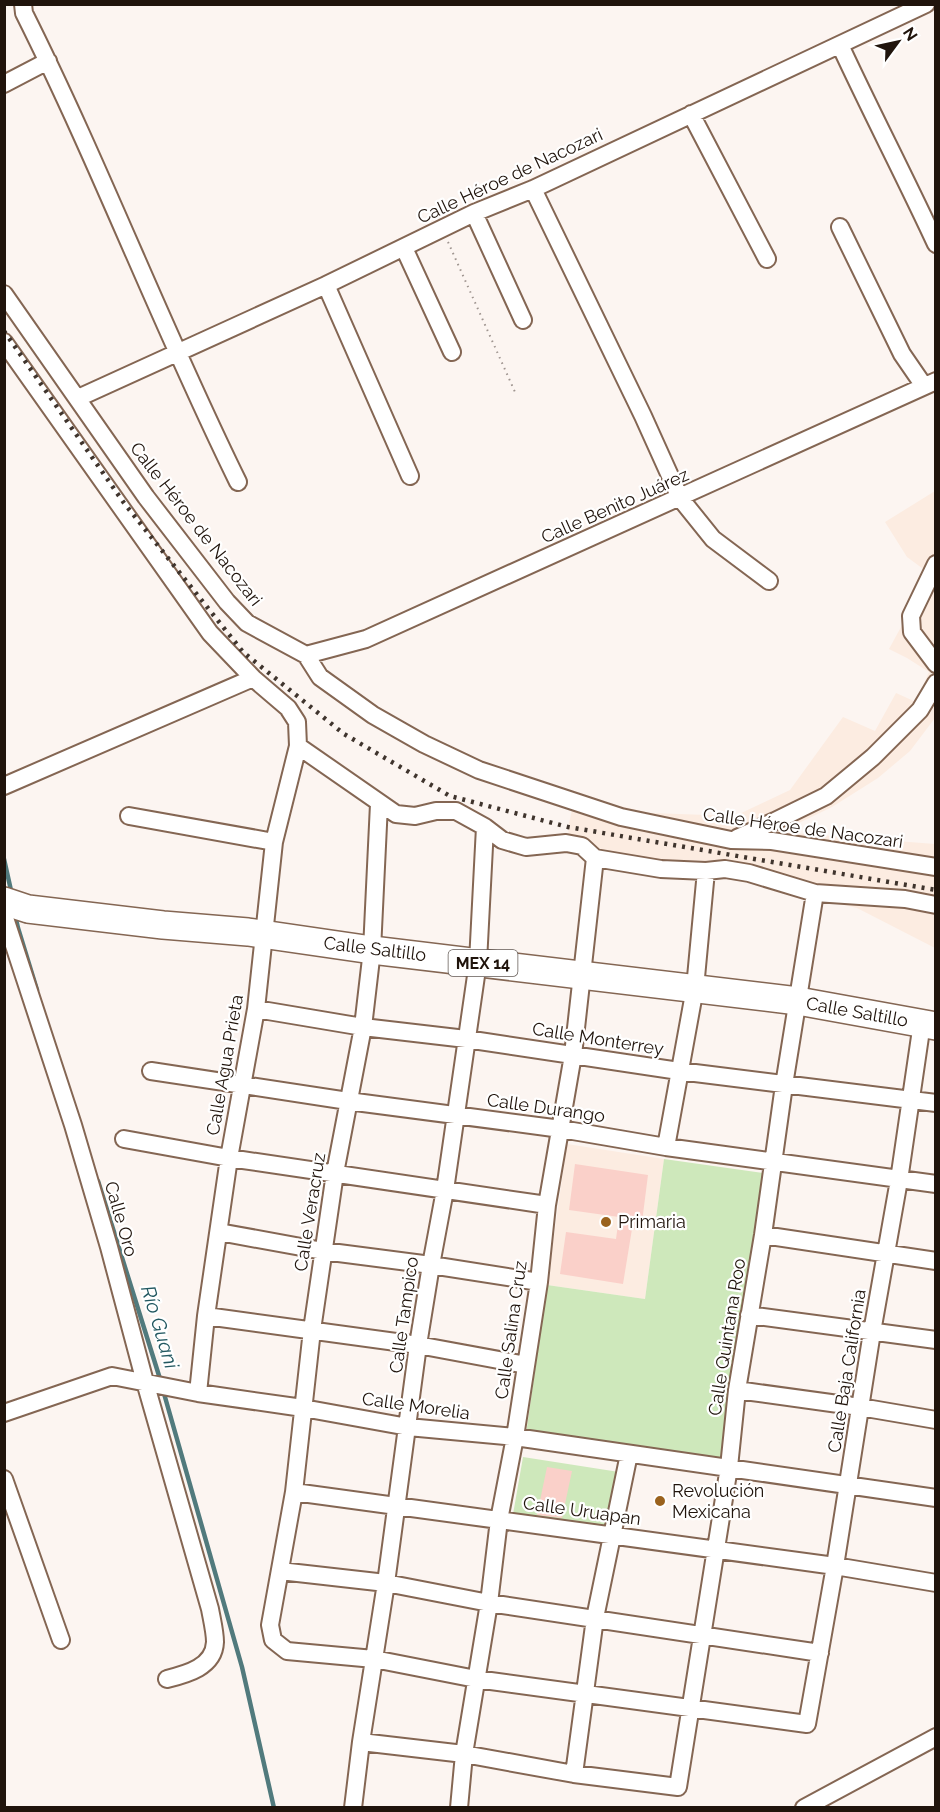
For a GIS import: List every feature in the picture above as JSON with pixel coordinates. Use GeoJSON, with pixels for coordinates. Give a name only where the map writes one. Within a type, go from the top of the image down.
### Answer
{"type":"FeatureCollection","features":[{"type":"Feature","properties":{"kind":"main road","name":"Calle Saltillo"},"geometry":{"type":"LineString","coordinates":[[11,907],[264,934],[372,950],[798,1001],[929,1025]]}},
{"type":"Feature","properties":{"kind":"street"},"geometry":{"type":"LineString","coordinates":[[23,4],[24,13],[48,60],[177,351],[238,482]]}},
{"type":"Feature","properties":{"kind":"street","name":"Calle Héroe de Nacozari"},"geometry":{"type":"LineString","coordinates":[[78,398],[326,285],[474,213],[533,189],[926,4]]}},
{"type":"Feature","properties":{"kind":"street"},"geometry":{"type":"LineString","coordinates":[[840,45],[936,244]]}},
{"type":"Feature","properties":{"kind":"street"},"geometry":{"type":"LineString","coordinates":[[4,84],[48,60]]}},
{"type":"Feature","properties":{"kind":"street"},"geometry":{"type":"LineString","coordinates":[[691,114],[767,259]]}},
{"type":"Feature","properties":{"kind":"street"},"geometry":{"type":"LineString","coordinates":[[533,189],[643,416],[680,498],[713,539],[769,581]]}},
{"type":"Feature","properties":{"kind":"street"},"geometry":{"type":"LineString","coordinates":[[474,213],[523,320]]}},
{"type":"Feature","properties":{"kind":"street"},"geometry":{"type":"LineString","coordinates":[[840,227],[902,354],[930,384]]}},
{"type":"Feature","properties":{"kind":"street"},"geometry":{"type":"LineString","coordinates":[[404,248],[452,352]]}},
{"type":"Feature","properties":{"kind":"street"},"geometry":{"type":"LineString","coordinates":[[326,285],[411,476]]}},
{"type":"Feature","properties":{"kind":"street","name":"Calle Héroe de Nacozari"},"geometry":{"type":"LineString","coordinates":[[4,294],[146,497],[227,602],[247,623],[306,655],[320,677],[373,715],[424,744],[479,770],[621,817],[731,840],[772,841],[936,867]]}},
{"type":"Feature","properties":{"kind":"street"},"geometry":{"type":"LineString","coordinates":[[4,342],[210,633],[253,678],[288,708],[297,722],[298,746],[379,804],[396,814],[415,816],[436,811],[456,811],[502,840],[526,847],[566,843],[582,846],[596,858],[661,869],[706,871],[725,868],[814,893],[904,899],[936,905]]}},
{"type":"Feature","properties":{"kind":"street","name":"Calle Benito Juárez"},"geometry":{"type":"LineString","coordinates":[[306,655],[366,639],[930,384]]}},
{"type":"Feature","properties":{"kind":"street"},"geometry":{"type":"LineString","coordinates":[[936,564],[911,616],[912,632],[936,664]]}},
{"type":"Feature","properties":{"kind":"street"},"geometry":{"type":"LineString","coordinates":[[4,786],[253,678]]}},
{"type":"Feature","properties":{"kind":"street"},"geometry":{"type":"LineString","coordinates":[[731,840],[826,796],[873,757],[920,710],[936,683]]}},
{"type":"Feature","properties":{"kind":"street","name":"Calle Agua Prieta"},"geometry":{"type":"LineString","coordinates":[[194,1392],[229,1158],[256,1009],[274,842],[298,746]]}},
{"type":"Feature","properties":{"kind":"street","name":"Calle Veracruz"},"geometry":{"type":"LineString","coordinates":[[374,1659],[287,1651],[273,1640],[270,1625],[294,1492],[312,1330],[335,1173],[363,1027],[372,950],[379,804]]}},
{"type":"Feature","properties":{"kind":"street"},"geometry":{"type":"LineString","coordinates":[[129,816],[274,842]]}},
{"type":"Feature","properties":{"kind":"street","name":"Calle Tampico"},"geometry":{"type":"LineString","coordinates":[[353,1808],[418,1345],[430,1265],[445,1190],[478,962],[485,828]]}},
{"type":"Feature","properties":{"kind":"street","name":"Calle Salina Cruz"},"geometry":{"type":"LineString","coordinates":[[459,1808],[464,1754],[489,1603],[499,1520],[515,1437],[539,1282],[547,1204],[573,1055],[596,858]]}},
{"type":"Feature","properties":{"kind":"street"},"geometry":{"type":"LineString","coordinates":[[666,1147],[695,988],[706,871]]}},
{"type":"Feature","properties":{"kind":"street","name":"Calle Quintana Roo"},"geometry":{"type":"LineString","coordinates":[[574,1774],[678,1787],[729,1467],[737,1390],[763,1235],[783,1085],[814,893]]}},
{"type":"Feature","properties":{"kind":"street","name":"Calle Oro"},"geometry":{"type":"LineString","coordinates":[[11,907],[150,1383],[210,1610],[215,1642],[206,1663],[181,1676],[167,1680]]}},
{"type":"Feature","properties":{"kind":"street","name":"Calle Monterrey"},"geometry":{"type":"LineString","coordinates":[[256,1009],[363,1027],[466,1039],[679,1071],[936,1103]]}},
{"type":"Feature","properties":{"kind":"street","name":"Calle Baja California"},"geometry":{"type":"LineString","coordinates":[[691,1707],[807,1724],[899,1180],[910,1099],[929,1025]]}},
{"type":"Feature","properties":{"kind":"street","name":"Calle Durango"},"geometry":{"type":"LineString","coordinates":[[151,1071],[348,1101],[561,1129],[666,1147],[936,1184]]}},
{"type":"Feature","properties":{"kind":"street"},"geometry":{"type":"LineString","coordinates":[[124,1139],[229,1158],[547,1204]]}},
{"type":"Feature","properties":{"kind":"street"},"geometry":{"type":"LineString","coordinates":[[219,1232],[323,1251],[539,1282]]}},
{"type":"Feature","properties":{"kind":"street"},"geometry":{"type":"LineString","coordinates":[[763,1235],[936,1261]]}},
{"type":"Feature","properties":{"kind":"street"},"geometry":{"type":"LineString","coordinates":[[206,1316],[418,1345],[526,1365]]}},
{"type":"Feature","properties":{"kind":"street"},"geometry":{"type":"LineString","coordinates":[[749,1316],[936,1340]]}},
{"type":"Feature","properties":{"kind":"street","name":"Calle Morelia"},"geometry":{"type":"LineString","coordinates":[[4,1413],[112,1376],[194,1392],[303,1408],[408,1427],[515,1437],[936,1498]]}},
{"type":"Feature","properties":{"kind":"street"},"geometry":{"type":"LineString","coordinates":[[737,1390],[936,1420]]}},
{"type":"Feature","properties":{"kind":"street"},"geometry":{"type":"LineString","coordinates":[[361,1742],[464,1754],[574,1774],[595,1618],[629,1454]]}},
{"type":"Feature","properties":{"kind":"street"},"geometry":{"type":"LineString","coordinates":[[4,1479],[61,1640]]}},
{"type":"Feature","properties":{"kind":"street","name":"Calle Uruapan"},"geometry":{"type":"LineString","coordinates":[[294,1492],[835,1566],[936,1583]]}},
{"type":"Feature","properties":{"kind":"street"},"geometry":{"type":"LineString","coordinates":[[280,1571],[386,1583],[489,1603],[820,1653]]}},
{"type":"Feature","properties":{"kind":"street"},"geometry":{"type":"LineString","coordinates":[[374,1659],[476,1679],[691,1707]]}},
{"type":"Feature","properties":{"kind":"street"},"geometry":{"type":"LineString","coordinates":[[804,1808],[936,1737]]}},
{"type":"Feature","properties":{"kind":"path"},"geometry":{"type":"LineString","coordinates":[[442,229],[515,392]]}},
{"type":"Feature","properties":{"kind":"shaded area"},"geometry":{"type":"Polygon","coordinates":[[[935,491],[935,718],[910,751],[878,778],[832,807],[780,832],[935,844],[935,948],[857,908],[796,894],[704,865],[609,854],[569,836],[568,828],[575,796],[651,813],[735,816],[790,790],[843,717],[875,731],[896,693],[916,702],[929,672],[889,649],[930,574],[907,557],[885,522],[935,491]]]}},
{"type":"Feature","properties":{"kind":"shaded area","name":"Primaria"},"geometry":{"type":"Polygon","coordinates":[[[567,1144],[664,1159],[645,1299],[547,1285],[567,1144]]]}},
{"type":"Feature","properties":{"kind":"green space"},"geometry":{"type":"Polygon","coordinates":[[[664,1159],[763,1173],[721,1470],[525,1441],[547,1285],[645,1299],[664,1159]]]}},
{"type":"Feature","properties":{"kind":"green space"},"geometry":{"type":"Polygon","coordinates":[[[523,1457],[619,1472],[609,1536],[512,1520],[523,1457]]]}},
{"type":"Feature","properties":{"kind":"building"},"geometry":{"type":"Polygon","coordinates":[[[575,1164],[648,1175],[641,1230],[632,1229],[623,1284],[560,1274],[566,1232],[616,1239],[619,1217],[569,1210],[575,1164]]]}},
{"type":"Feature","properties":{"kind":"building"},"geometry":{"type":"Polygon","coordinates":[[[547,1467],[572,1471],[562,1518],[537,1515],[547,1467]]]}},
{"type":"Feature","properties":{"kind":"waterway","name":"Río Guani"},"geometry":{"type":"LineString","coordinates":[[4,859],[12,895]]}},
{"type":"Feature","properties":{"kind":"waterway","name":"Río Guani"},"geometry":{"type":"LineString","coordinates":[[15,915],[37,990]]}},
{"type":"Feature","properties":{"kind":"waterway","name":"Río Guani"},"geometry":{"type":"LineString","coordinates":[[98,1181],[161,1382]]}},
{"type":"Feature","properties":{"kind":"waterway","name":"Río Guani"},"geometry":{"type":"LineString","coordinates":[[163,1390],[242,1667],[274,1808]]}},
{"type":"Feature","properties":{"kind":"railway"},"geometry":{"type":"LineString","coordinates":[[4,331],[124,503],[243,652],[344,734],[450,796],[568,827],[936,890]]}},
{"type":"Feature","properties":{"kind":"place","name":"Primaria"},"geometry":{"type":"Point","coordinates":[606,1222]}},
{"type":"Feature","properties":{"kind":"place","name":"Revolución Mexicana"},"geometry":{"type":"Point","coordinates":[660,1501]}}]}
